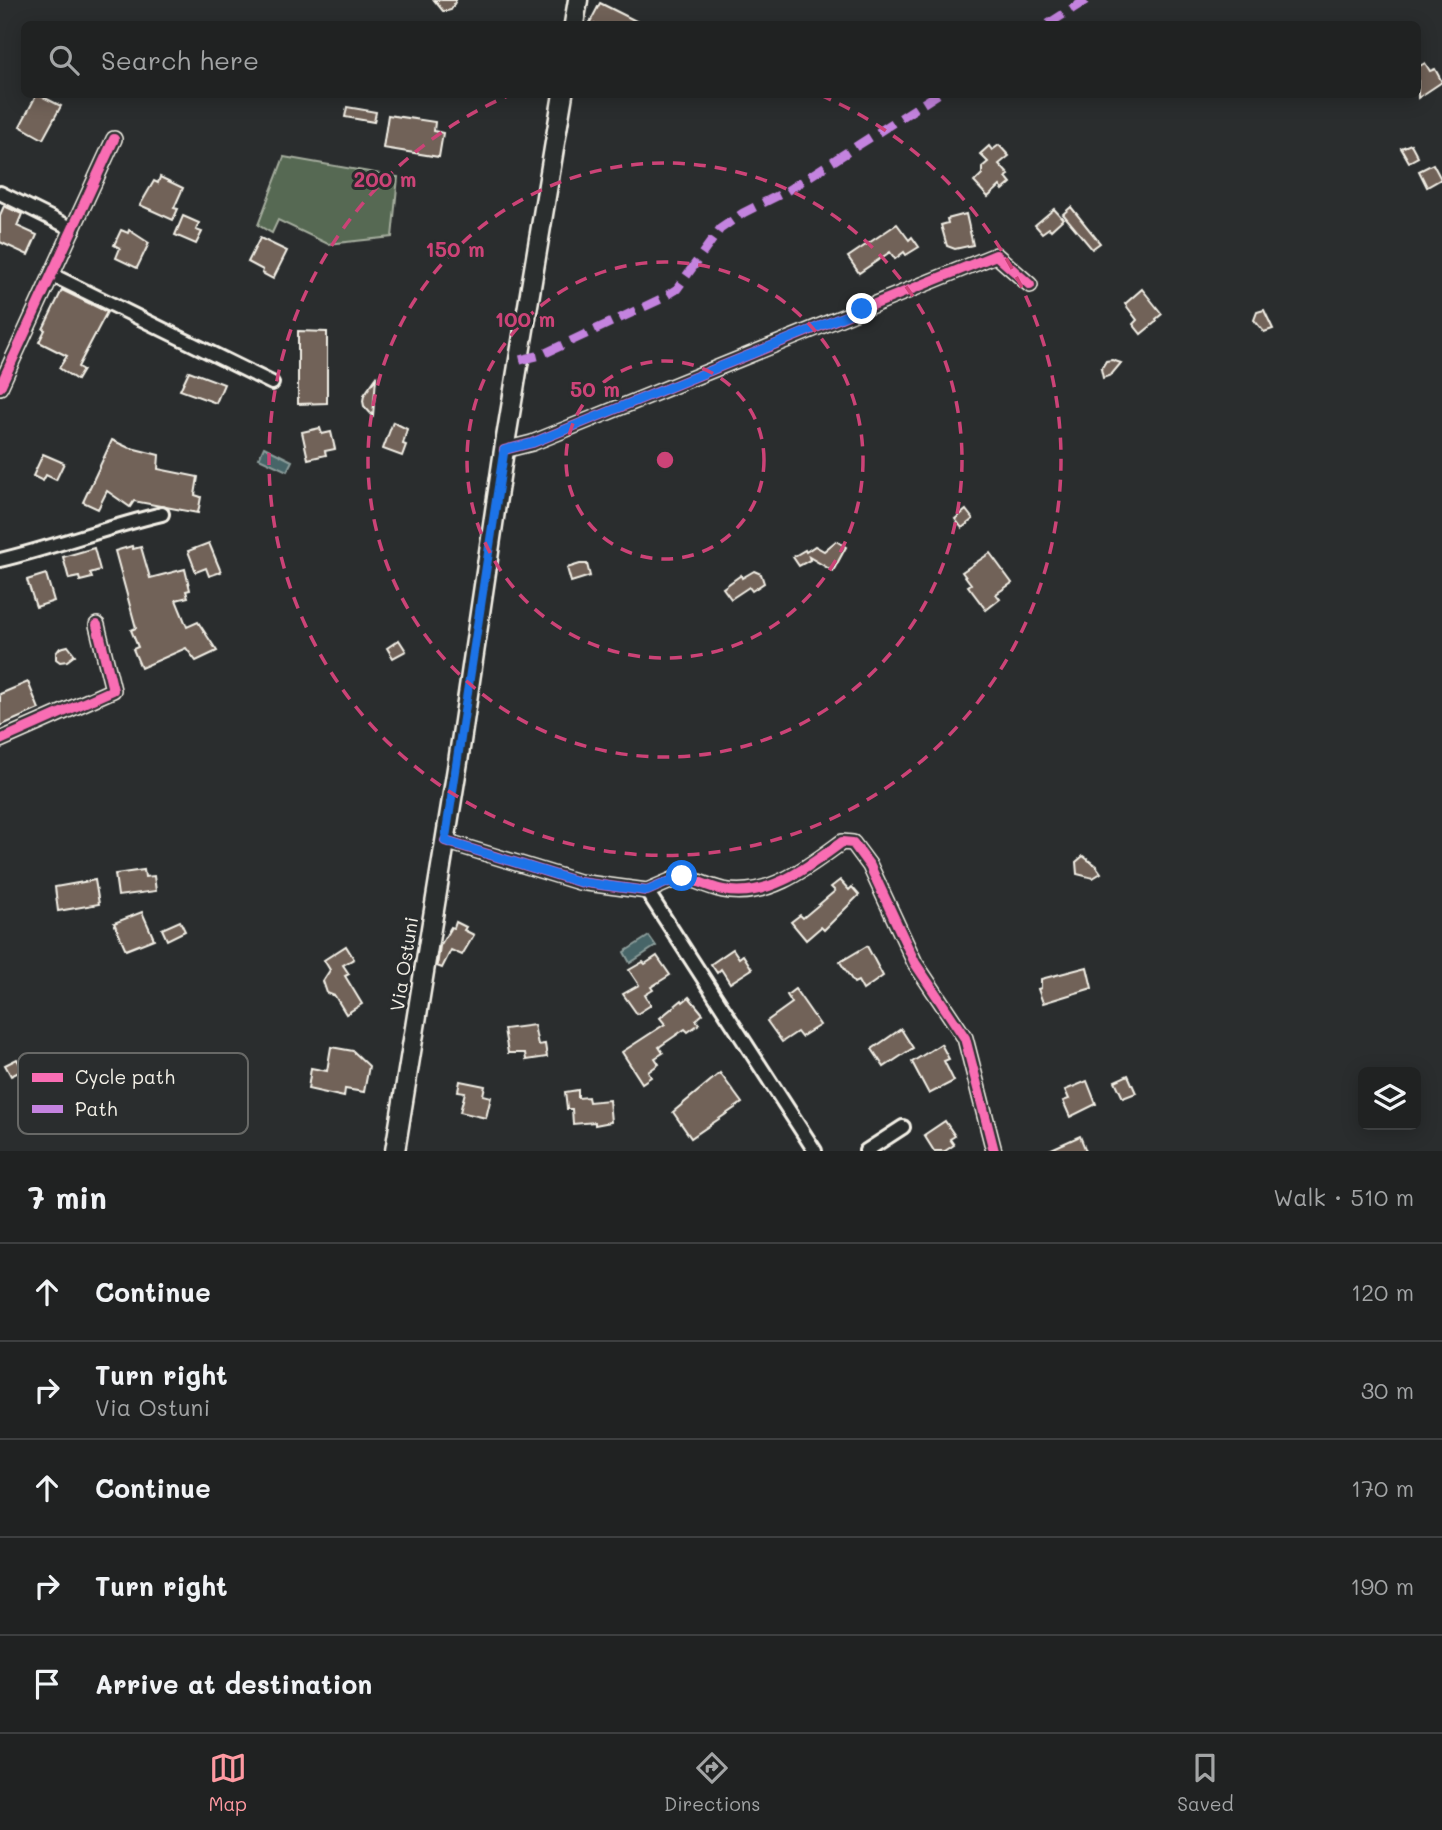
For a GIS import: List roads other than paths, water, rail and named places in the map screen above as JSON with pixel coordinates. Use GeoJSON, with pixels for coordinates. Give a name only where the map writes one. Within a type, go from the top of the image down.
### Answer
{"type":"FeatureCollection","features":[{"type":"Feature","properties":{"kind":"main road"},"geometry":{"type":"LineString","coordinates":[[574,21],[578,0]]}},
{"type":"Feature","properties":{"kind":"main road","name":"Via Ostuni"},"geometry":{"type":"LineString","coordinates":[[395,1151],[455,783],[504,450],[562,98]]}},
{"type":"Feature","properties":{"kind":"street"},"geometry":{"type":"LineString","coordinates":[[0,387],[114,139]]}},
{"type":"Feature","properties":{"kind":"street"},"geometry":{"type":"LineString","coordinates":[[0,193],[73,229]]}},
{"type":"Feature","properties":{"kind":"street"},"geometry":{"type":"LineString","coordinates":[[504,450],[532,443],[996,255],[1030,285]]}},
{"type":"Feature","properties":{"kind":"street"},"geometry":{"type":"LineString","coordinates":[[52,275],[272,383]]}},
{"type":"Feature","properties":{"kind":"street"},"geometry":{"type":"LineString","coordinates":[[0,559],[52,547],[110,527],[162,514]]}},
{"type":"Feature","properties":{"kind":"street"},"geometry":{"type":"LineString","coordinates":[[0,740],[113,690],[97,625]]}},
{"type":"Feature","properties":{"kind":"street"},"geometry":{"type":"LineString","coordinates":[[445,841],[579,882],[647,891],[682,876],[724,890],[748,891],[779,883],[842,842],[853,843],[870,866],[915,963],[965,1038],[994,1151]]}},
{"type":"Feature","properties":{"kind":"street"},"geometry":{"type":"LineString","coordinates":[[647,891],[815,1151]]}},
{"type":"Feature","properties":{"kind":"street"},"geometry":{"type":"LineString","coordinates":[[866,1151],[903,1127]]}},
{"type":"Feature","properties":{"kind":"water"},"geometry":{"type":"Polygon","coordinates":[[[264,447],[292,461],[287,471],[259,458],[264,447]]]}},
{"type":"Feature","properties":{"kind":"water"},"geometry":{"type":"Polygon","coordinates":[[[649,936],[656,946],[630,963],[624,952],[649,936]]]}}]}
